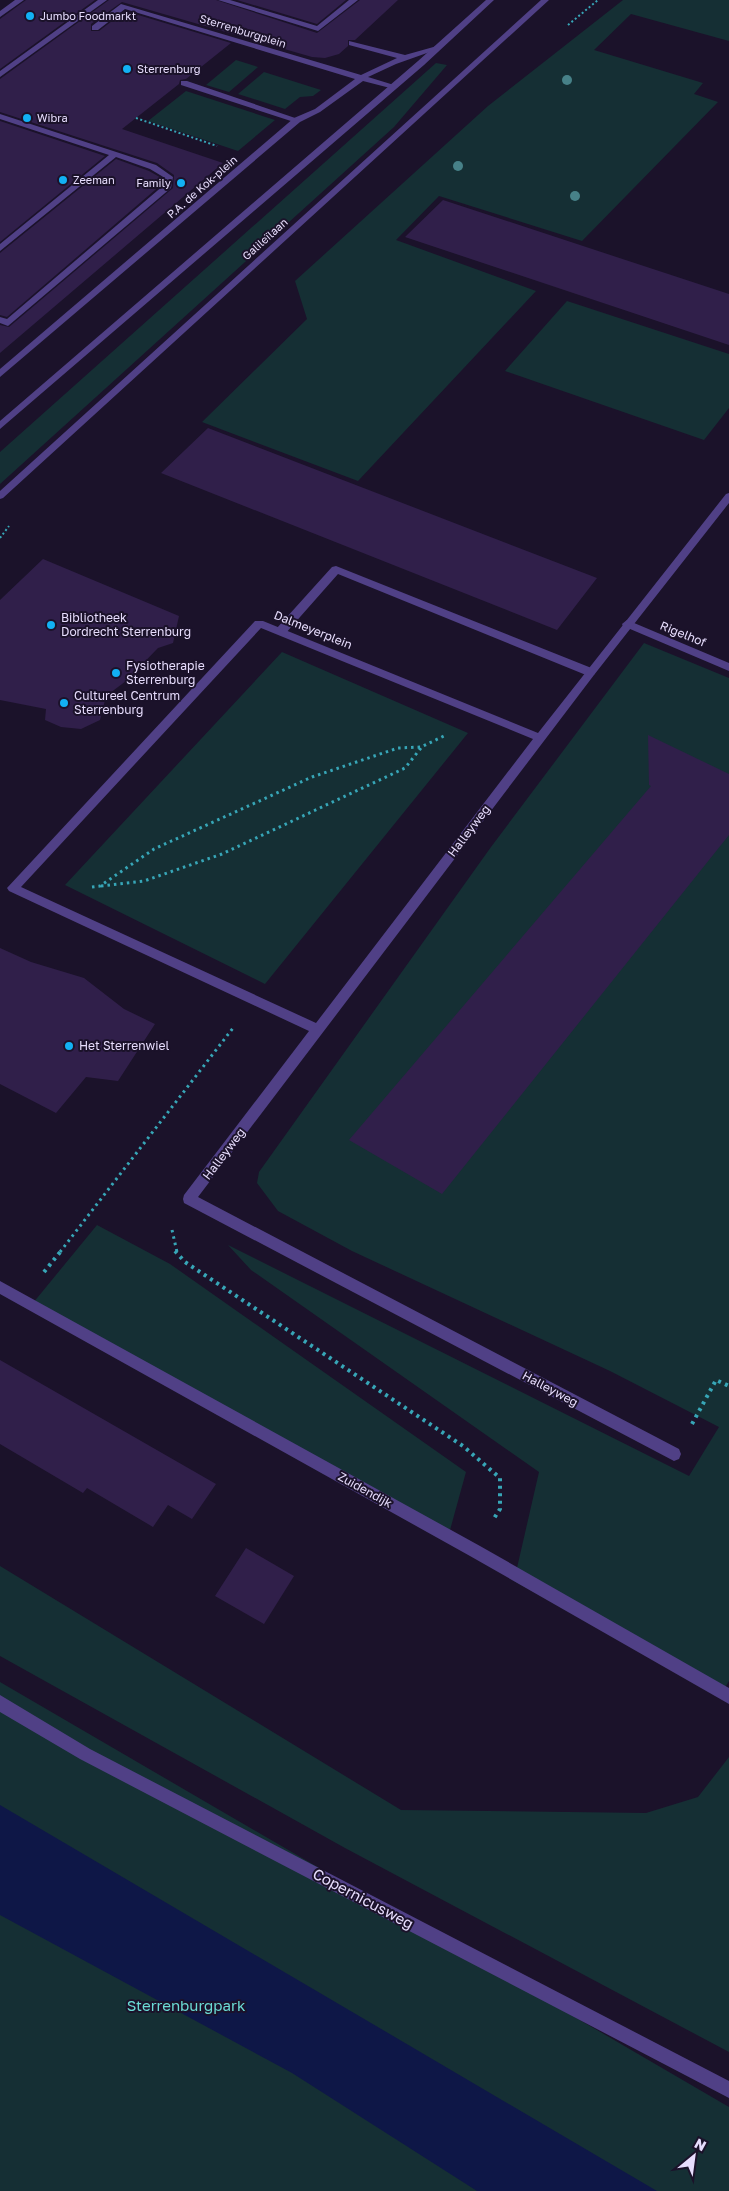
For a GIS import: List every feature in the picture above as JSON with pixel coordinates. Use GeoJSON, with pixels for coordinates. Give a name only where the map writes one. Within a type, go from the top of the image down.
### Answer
{"type":"FeatureCollection","features":[{"type":"Feature","properties":{"kind":"street"},"geometry":{"type":"LineString","coordinates":[[0,15],[20,0]]}},
{"type":"Feature","properties":{"kind":"street"},"geometry":{"type":"LineString","coordinates":[[0,75],[102,0]]}},
{"type":"Feature","properties":{"kind":"street"},"geometry":{"type":"LineString","coordinates":[[222,0],[318,29],[354,0]]}},
{"type":"Feature","properties":{"kind":"street"},"geometry":{"type":"LineString","coordinates":[[0,426],[420,63],[490,0]]}},
{"type":"Feature","properties":{"kind":"street","name":"Galileïlaan"},"geometry":{"type":"LineString","coordinates":[[0,496],[545,0]]}},
{"type":"Feature","properties":{"kind":"street","name":"Sterrenburgplein"},"geometry":{"type":"LineString","coordinates":[[95,28],[124,6],[391,87]]}},
{"type":"Feature","properties":{"kind":"street"},"geometry":{"type":"LineString","coordinates":[[352,43],[420,63]]}},
{"type":"Feature","properties":{"kind":"street","name":"P.A. de Kok-plein"},"geometry":{"type":"LineString","coordinates":[[0,374],[297,120],[317,113],[362,78],[402,57],[437,48]]}},
{"type":"Feature","properties":{"kind":"street"},"geometry":{"type":"LineString","coordinates":[[184,83],[297,120]]}},
{"type":"Feature","properties":{"kind":"street"},"geometry":{"type":"LineString","coordinates":[[0,116],[153,167],[169,177],[168,186],[8,323],[0,320]]}},
{"type":"Feature","properties":{"kind":"street"},"geometry":{"type":"LineString","coordinates":[[0,248],[115,154]]}},
{"type":"Feature","properties":{"kind":"street","name":"Halleyweg"},"geometry":{"type":"LineString","coordinates":[[674,1454],[189,1200],[626,624],[729,496]]}},
{"type":"Feature","properties":{"kind":"street"},"geometry":{"type":"LineString","coordinates":[[281,631],[336,569],[590,672]]}},
{"type":"Feature","properties":{"kind":"street","name":"Dalmeyerplein"},"geometry":{"type":"LineString","coordinates":[[318,1030],[13,888],[260,623],[540,738]]}},
{"type":"Feature","properties":{"kind":"street","name":"Rigelhof"},"geometry":{"type":"LineString","coordinates":[[626,624],[729,666]]}},
{"type":"Feature","properties":{"kind":"street","name":"Zuidendijk"},"geometry":{"type":"LineString","coordinates":[[0,1287],[475,1551],[729,1696]]}},
{"type":"Feature","properties":{"kind":"street","name":"Copernicusweg"},"geometry":{"type":"LineString","coordinates":[[0,1703],[85,1754],[729,2090]]}},
{"type":"Feature","properties":{"kind":"path"},"geometry":{"type":"LineString","coordinates":[[136,118],[253,158]]}},
{"type":"Feature","properties":{"kind":"path"},"geometry":{"type":"LineString","coordinates":[[29,896],[144,881],[222,854],[405,768],[421,748],[484,715]]}},
{"type":"Feature","properties":{"kind":"path"},"geometry":{"type":"LineString","coordinates":[[100,886],[154,849],[312,777],[398,748],[421,748]]}},
{"type":"Feature","properties":{"kind":"path"},"geometry":{"type":"LineString","coordinates":[[22,1300],[71,1240],[202,1067],[255,1002]]}},
{"type":"Feature","properties":{"kind":"path"},"geometry":{"type":"LineString","coordinates":[[189,1200],[172,1229],[175,1250],[185,1262],[463,1446],[500,1478],[500,1509],[475,1551]]}},
{"type":"Feature","properties":{"kind":"path"},"geometry":{"type":"LineString","coordinates":[[674,1454],[716,1380],[729,1386]]}},
{"type":"Feature","properties":{"kind":"green space"},"geometry":{"type":"Polygon","coordinates":[[[623,0],[729,0],[729,41],[631,14],[594,50],[703,83],[694,94],[718,102],[582,241],[439,196],[396,240],[536,291],[358,481],[202,422],[307,319],[295,281],[488,106],[623,0]]]}},
{"type":"Feature","properties":{"kind":"green space"},"geometry":{"type":"Polygon","coordinates":[[[236,60],[258,67],[229,92],[206,85],[236,60]]]}},
{"type":"Feature","properties":{"kind":"green space"},"geometry":{"type":"Polygon","coordinates":[[[436,63],[447,65],[394,127],[0,484],[0,452],[436,63]]]}},
{"type":"Feature","properties":{"kind":"green space"},"geometry":{"type":"Polygon","coordinates":[[[264,72],[321,90],[313,96],[300,97],[285,109],[238,94],[264,72]]]}},
{"type":"Feature","properties":{"kind":"green space"},"geometry":{"type":"Polygon","coordinates":[[[186,91],[275,120],[238,151],[148,121],[186,91]]]}},
{"type":"Feature","properties":{"kind":"green space"},"geometry":{"type":"Polygon","coordinates":[[[567,301],[729,354],[729,408],[704,440],[505,371],[567,301]]]}},
{"type":"Feature","properties":{"kind":"green space"},"geometry":{"type":"Polygon","coordinates":[[[644,643],[729,678],[729,1681],[720,1696],[514,1581],[539,1472],[251,1270],[228,1245],[689,1476],[719,1427],[610,1371],[352,1251],[278,1211],[257,1183],[259,1172],[491,847],[644,643]]]}},
{"type":"Feature","properties":{"kind":"green space"},"geometry":{"type":"Polygon","coordinates":[[[282,652],[468,733],[265,984],[65,885],[282,652]]]}},
{"type":"Feature","properties":{"kind":"green space"},"geometry":{"type":"Polygon","coordinates":[[[97,1225],[170,1264],[466,1472],[447,1541],[33,1303],[97,1225]]]}},
{"type":"Feature","properties":{"kind":"green space"},"geometry":{"type":"Polygon","coordinates":[[[0,1566],[401,1810],[646,1813],[698,1797],[729,1757],[729,2052],[345,1848],[0,1656],[0,1566]]]}},
{"type":"Feature","properties":{"kind":"green space","name":"Sterrenburgpark"},"geometry":{"type":"Polygon","coordinates":[[[0,1682],[729,2107],[729,2191],[0,2191],[0,1682]]]}},
{"type":"Feature","properties":{"kind":"shaded area"},"geometry":{"type":"Polygon","coordinates":[[[0,1805],[657,2191],[477,2191],[292,2073],[0,1915],[0,1805]]]}},
{"type":"Feature","properties":{"kind":"building"},"geometry":{"type":"Polygon","coordinates":[[[26,0],[95,0],[0,69],[0,19],[26,0]]]}},
{"type":"Feature","properties":{"kind":"building"},"geometry":{"type":"Polygon","coordinates":[[[109,0],[216,0],[317,33],[360,0],[398,0],[355,40],[348,40],[348,46],[339,54],[325,58],[312,57],[122,2],[91,24],[91,31],[99,31],[125,11],[231,43],[186,79],[180,80],[179,84],[122,129],[223,163],[0,353],[0,325],[9,327],[173,188],[174,175],[157,163],[0,112],[0,79],[109,0]]]}},
{"type":"Feature","properties":{"kind":"building"},"geometry":{"type":"Polygon","coordinates":[[[237,0],[346,0],[317,24],[237,0]]]}},
{"type":"Feature","properties":{"kind":"building"},"geometry":{"type":"Polygon","coordinates":[[[0,121],[105,156],[0,242],[0,121]]]}},
{"type":"Feature","properties":{"kind":"building"},"geometry":{"type":"Polygon","coordinates":[[[116,159],[149,171],[163,179],[162,184],[7,317],[0,315],[0,253],[116,159]]]}},
{"type":"Feature","properties":{"kind":"building"},"geometry":{"type":"Polygon","coordinates":[[[443,200],[729,294],[729,345],[405,237],[443,200]]]}},
{"type":"Feature","properties":{"kind":"building"},"geometry":{"type":"Polygon","coordinates":[[[208,428],[597,578],[557,630],[161,473],[208,428]]]}},
{"type":"Feature","properties":{"kind":"building"},"geometry":{"type":"Polygon","coordinates":[[[43,559],[179,616],[173,643],[158,648],[126,681],[106,696],[100,720],[81,729],[61,727],[45,720],[46,709],[0,700],[0,600],[43,559]]]}},
{"type":"Feature","properties":{"kind":"building"},"geometry":{"type":"Polygon","coordinates":[[[648,735],[729,774],[729,835],[442,1194],[349,1140],[651,786],[649,785],[648,735]]]}},
{"type":"Feature","properties":{"kind":"building","name":"Het Sterrenwiel"},"geometry":{"type":"Polygon","coordinates":[[[0,948],[31,962],[84,978],[124,1009],[155,1024],[118,1081],[86,1077],[56,1113],[0,1084],[0,948]]]}},
{"type":"Feature","properties":{"kind":"building"},"geometry":{"type":"Polygon","coordinates":[[[0,1360],[216,1484],[192,1519],[168,1505],[153,1527],[87,1488],[83,1493],[0,1444],[0,1360]]]}},
{"type":"Feature","properties":{"kind":"building"},"geometry":{"type":"Polygon","coordinates":[[[246,1548],[294,1576],[264,1624],[215,1596],[246,1548]]]}},
{"type":"Feature","properties":{"kind":"place","name":"Jumbo Foodmarkt"},"geometry":{"type":"Point","coordinates":[30,16]}},
{"type":"Feature","properties":{"kind":"place","name":"Sterrenburg"},"geometry":{"type":"Point","coordinates":[127,69]}},
{"type":"Feature","properties":{"kind":"place","name":"Wibra"},"geometry":{"type":"Point","coordinates":[27,118]}},
{"type":"Feature","properties":{"kind":"place","name":"Zeeman"},"geometry":{"type":"Point","coordinates":[63,180]}},
{"type":"Feature","properties":{"kind":"place","name":"Family"},"geometry":{"type":"Point","coordinates":[181,183]}},
{"type":"Feature","properties":{"kind":"place","name":"Bibliotheek Dordrecht Sterrenburg"},"geometry":{"type":"Point","coordinates":[51,625]}},
{"type":"Feature","properties":{"kind":"place","name":"Fysiotherapie Sterrenburg"},"geometry":{"type":"Point","coordinates":[116,673]}},
{"type":"Feature","properties":{"kind":"place","name":"Cultureel Centrum Sterrenburg"},"geometry":{"type":"Point","coordinates":[64,703]}},
{"type":"Feature","properties":{"kind":"place","name":"Het Sterrenwiel"},"geometry":{"type":"Point","coordinates":[69,1046]}}]}
